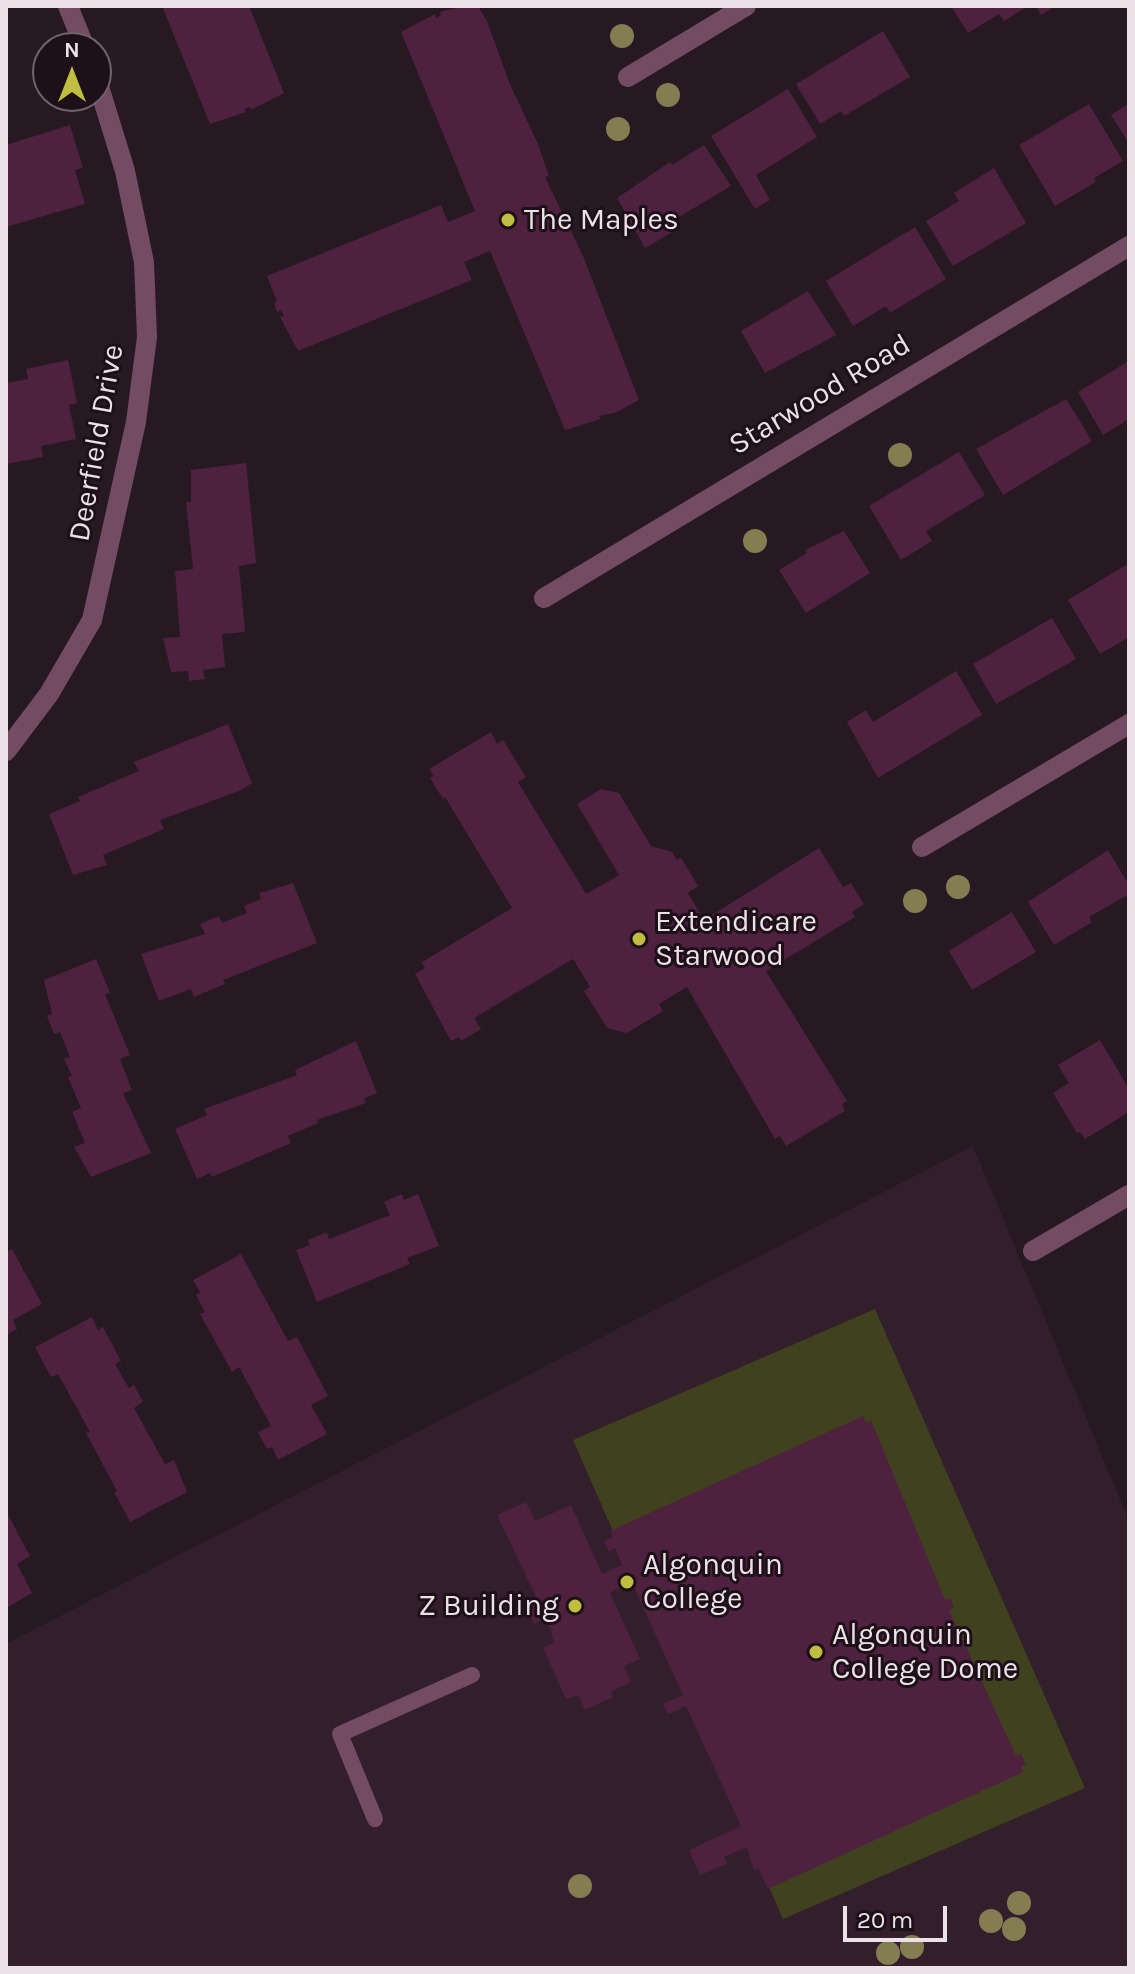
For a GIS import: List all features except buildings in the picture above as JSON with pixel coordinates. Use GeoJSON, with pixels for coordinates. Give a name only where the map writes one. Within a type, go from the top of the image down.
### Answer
{"type":"FeatureCollection","features":[{"type":"Feature","properties":{"kind":"street"},"geometry":{"type":"LineString","coordinates":[[68,6],[79,32]]}},
{"type":"Feature","properties":{"kind":"street"},"geometry":{"type":"LineString","coordinates":[[628,77],[746,6]]}},
{"type":"Feature","properties":{"kind":"street","name":"Deerfield Drive"},"geometry":{"type":"LineString","coordinates":[[6,751],[49,694],[92,620],[136,422],[147,337],[144,262],[125,171],[107,112]]}},
{"type":"Feature","properties":{"kind":"street","name":"Starwood Road"},"geometry":{"type":"LineString","coordinates":[[544,598],[1129,246]]}},
{"type":"Feature","properties":{"kind":"street"},"geometry":{"type":"LineString","coordinates":[[922,847],[1129,724]]}},
{"type":"Feature","properties":{"kind":"street"},"geometry":{"type":"LineString","coordinates":[[1033,1251],[1129,1195]]}},
{"type":"Feature","properties":{"kind":"lane"},"geometry":{"type":"LineString","coordinates":[[375,1819],[340,1734],[472,1675]]}},
{"type":"Feature","properties":{"kind":"shaded area","name":"Algonquin College"},"geometry":{"type":"Polygon","coordinates":[[[973,1146],[1129,1521],[1129,1968],[6,1968],[6,1644],[973,1146]]]}},
{"type":"Feature","properties":{"kind":"green space","name":"Algonquin College Dome"},"geometry":{"type":"Polygon","coordinates":[[[875,1309],[1085,1788],[783,1919],[573,1440],[875,1309]]]}},
{"type":"Feature","properties":{"kind":"place","name":"The Maples"},"geometry":{"type":"Point","coordinates":[508,220]}},
{"type":"Feature","properties":{"kind":"place","name":"Extendicare Starwood"},"geometry":{"type":"Point","coordinates":[639,939]}},
{"type":"Feature","properties":{"kind":"place","name":"Algonquin College"},"geometry":{"type":"Point","coordinates":[627,1582]}},
{"type":"Feature","properties":{"kind":"place","name":"Z Building"},"geometry":{"type":"Point","coordinates":[575,1606]}},
{"type":"Feature","properties":{"kind":"place","name":"Algonquin College Dome"},"geometry":{"type":"Point","coordinates":[816,1652]}}]}
